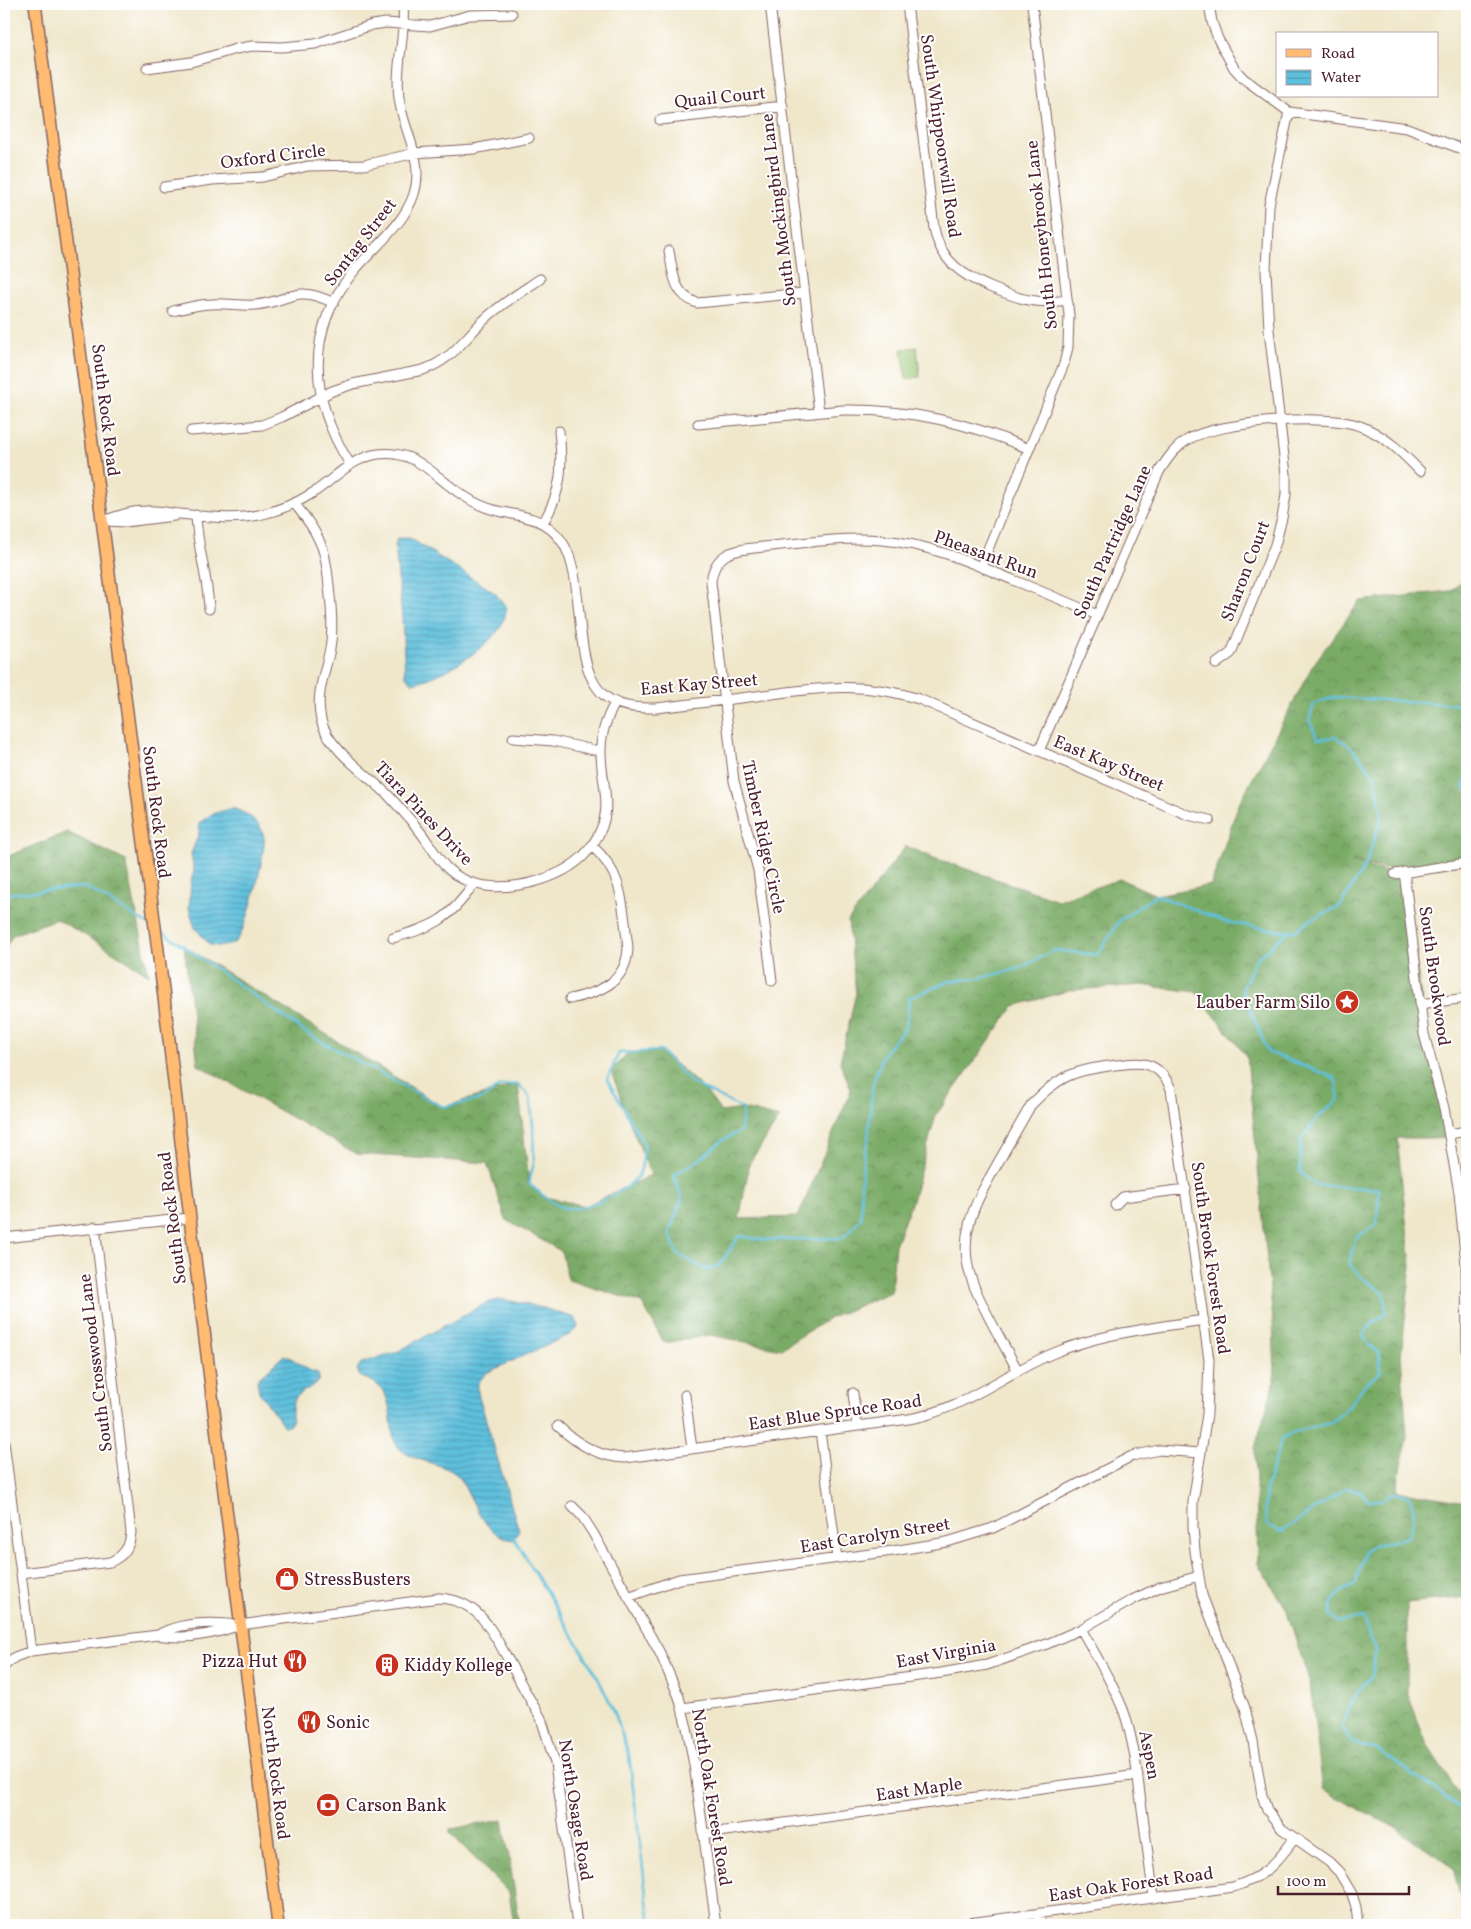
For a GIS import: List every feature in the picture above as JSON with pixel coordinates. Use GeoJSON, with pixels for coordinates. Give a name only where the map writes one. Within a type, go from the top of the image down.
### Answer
{"type":"FeatureCollection","features":[{"type":"Feature","properties":{"kind":"main road","name":"South Rock Road"},"geometry":{"type":"LineString","coordinates":[[35,4],[163,989],[240,1625]]}},
{"type":"Feature","properties":{"kind":"main road","name":"North Rock Road"},"geometry":{"type":"LineString","coordinates":[[240,1625],[278,1925]]}},
{"type":"Feature","properties":{"kind":"street","name":"Sontag Street"},"geometry":{"type":"LineString","coordinates":[[350,464],[331,430],[321,397],[318,378],[320,348],[326,322],[334,303],[354,272],[403,217],[410,206],[417,179],[415,153],[403,117],[399,89],[398,61],[404,24],[403,4]]}},
{"type":"Feature","properties":{"kind":"street","name":"South Mockingbird Lane"},"geometry":{"type":"LineString","coordinates":[[770,4],[819,412]]}},
{"type":"Feature","properties":{"kind":"street","name":"South Whippoorwill Road"},"geometry":{"type":"LineString","coordinates":[[907,4],[934,228],[942,253],[950,264],[966,276],[1016,298],[1041,302],[1067,300]]}},
{"type":"Feature","properties":{"kind":"street","name":"South Honeybrook Lane"},"geometry":{"type":"LineString","coordinates":[[981,566],[1064,364],[1069,331],[1032,4]]}},
{"type":"Feature","properties":{"kind":"street"},"geometry":{"type":"LineString","coordinates":[[1209,4],[1212,22],[1218,39],[1234,68],[1243,78],[1289,112],[1407,128],[1467,151]]}},
{"type":"Feature","properties":{"kind":"street"},"geometry":{"type":"LineString","coordinates":[[147,68],[191,62],[252,46],[282,47],[316,44],[372,25],[404,24],[430,26],[470,15],[512,14]]}},
{"type":"Feature","properties":{"kind":"street","name":"Quail Court"},"geometry":{"type":"LineString","coordinates":[[660,120],[782,106]]}},
{"type":"Feature","properties":{"kind":"street","name":"Sharon Court"},"geometry":{"type":"LineString","coordinates":[[1216,664],[1231,653],[1280,530],[1286,488],[1269,330],[1266,270],[1269,205],[1289,112]]}},
{"type":"Feature","properties":{"kind":"street","name":"Oxford Circle"},"geometry":{"type":"LineString","coordinates":[[164,187],[212,180],[256,178],[308,166],[364,165],[415,153],[474,149],[529,138]]}},
{"type":"Feature","properties":{"kind":"street"},"geometry":{"type":"LineString","coordinates":[[669,251],[676,286],[686,298],[697,303],[804,293]]}},
{"type":"Feature","properties":{"kind":"street"},"geometry":{"type":"LineString","coordinates":[[190,431],[262,424],[282,417],[321,397],[353,384],[424,370],[434,366],[447,359],[484,320],[540,278]]}},
{"type":"Feature","properties":{"kind":"street"},"geometry":{"type":"LineString","coordinates":[[174,311],[212,304],[259,305],[291,294],[300,293],[320,296],[334,303]]}},
{"type":"Feature","properties":{"kind":"street"},"geometry":{"type":"LineString","coordinates":[[698,424],[819,412],[863,410],[919,416],[977,429],[1003,437],[1029,449]]}},
{"type":"Feature","properties":{"kind":"street","name":"South Partridge Lane"},"geometry":{"type":"LineString","coordinates":[[1039,751],[1159,472],[1172,452],[1188,439],[1207,431],[1280,421],[1334,420],[1358,425],[1387,440],[1420,471]]}},
{"type":"Feature","properties":{"kind":"street"},"geometry":{"type":"LineString","coordinates":[[543,523],[556,499],[560,486],[562,454],[558,431]]}},
{"type":"Feature","properties":{"kind":"street","name":"East Kay Street"},"geometry":{"type":"LineString","coordinates":[[102,521],[125,522],[181,514],[242,518],[277,510],[294,503],[311,494],[350,464],[365,457],[379,454],[403,456],[426,466],[449,486],[480,505],[531,517],[543,523],[560,538],[572,559],[575,571],[587,669],[598,688],[615,702],[638,708],[656,708],[826,688],[856,687],[882,689],[919,699],[1188,815],[1210,820]]}},
{"type":"Feature","properties":{"kind":"street","name":"Tiara Pines Drive"},"geometry":{"type":"LineString","coordinates":[[294,503],[314,530],[326,560],[332,619],[330,650],[321,678],[320,691],[321,720],[325,730],[336,747],[388,795],[418,829],[445,866],[462,879],[474,884],[498,888],[512,887],[544,879],[572,865],[592,846],[600,832],[606,806],[601,750],[603,729],[615,702]]}},
{"type":"Feature","properties":{"kind":"street"},"geometry":{"type":"LineString","coordinates":[[196,515],[199,547],[203,558],[208,588],[209,609]]}},
{"type":"Feature","properties":{"kind":"street","name":"Pheasant Run"},"geometry":{"type":"LineString","coordinates":[[715,565],[727,554],[735,551],[823,540],[883,540],[927,548],[960,558],[1097,615]]}},
{"type":"Feature","properties":{"kind":"street","name":"Timber Ridge Circle"},"geometry":{"type":"LineString","coordinates":[[715,565],[711,582],[734,781],[758,870],[772,981]]}},
{"type":"Feature","properties":{"kind":"street"},"geometry":{"type":"LineString","coordinates":[[513,738],[553,741],[601,750]]}},
{"type":"Feature","properties":{"kind":"street"},"geometry":{"type":"LineString","coordinates":[[570,999],[590,994],[611,984],[623,968],[628,956],[619,884],[608,863],[592,846]]}},
{"type":"Feature","properties":{"kind":"street","name":"South Brookwood"},"geometry":{"type":"LineString","coordinates":[[1467,863],[1399,873],[1424,1034],[1438,1083],[1459,1193],[1466,1265],[1467,1351]]}},
{"type":"Feature","properties":{"kind":"street"},"geometry":{"type":"LineString","coordinates":[[392,938],[430,927],[460,902],[474,884]]}},
{"type":"Feature","properties":{"kind":"street"},"geometry":{"type":"LineString","coordinates":[[1420,1004],[1467,998]]}},
{"type":"Feature","properties":{"kind":"street","name":"South Brook Forest Road"},"geometry":{"type":"LineString","coordinates":[[1018,1371],[976,1289],[969,1268],[967,1249],[969,1223],[977,1199],[1031,1105],[1042,1093],[1056,1083],[1084,1070],[1134,1062],[1146,1064],[1160,1071],[1171,1088],[1204,1320],[1209,1372],[1207,1414],[1193,1502],[1198,1576],[1208,1612],[1245,1708],[1264,1803],[1276,1823],[1329,1862],[1343,1877],[1352,1894],[1358,1925]]}},
{"type":"Feature","properties":{"kind":"street"},"geometry":{"type":"LineString","coordinates":[[1449,1134],[1467,1131]]}},
{"type":"Feature","properties":{"kind":"street"},"geometry":{"type":"LineString","coordinates":[[1115,1205],[1124,1197],[1186,1189]]}},
{"type":"Feature","properties":{"kind":"street"},"geometry":{"type":"LineString","coordinates":[[4,1238],[190,1218]]}},
{"type":"Feature","properties":{"kind":"street","name":"South Crosswood Lane"},"geometry":{"type":"LineString","coordinates":[[21,1573],[110,1562],[121,1556],[129,1544],[131,1532],[95,1227]]}},
{"type":"Feature","properties":{"kind":"street","name":"East Blue Spruce Road"},"geometry":{"type":"LineString","coordinates":[[558,1426],[581,1445],[596,1453],[610,1457],[625,1458],[909,1419],[935,1414],[1055,1352],[1082,1342],[1204,1320]]}},
{"type":"Feature","properties":{"kind":"street"},"geometry":{"type":"LineString","coordinates":[[852,1393],[857,1426]]}},
{"type":"Feature","properties":{"kind":"street"},"geometry":{"type":"LineString","coordinates":[[685,1395],[692,1449]]}},
{"type":"Feature","properties":{"kind":"street"},"geometry":{"type":"LineString","coordinates":[[820,1431],[837,1558]]}},
{"type":"Feature","properties":{"kind":"street"},"geometry":{"type":"LineString","coordinates":[[4,1442],[31,1651]]}},
{"type":"Feature","properties":{"kind":"street","name":"East Carolyn Street"},"geometry":{"type":"LineString","coordinates":[[628,1597],[679,1579],[930,1546],[994,1528],[1124,1460],[1146,1452],[1170,1450],[1201,1453]]}},
{"type":"Feature","properties":{"kind":"street","name":"North Oak Forest Road"},"geometry":{"type":"LineString","coordinates":[[572,1506],[586,1522],[628,1597],[671,1676],[682,1708],[694,1765],[716,1925]]}},
{"type":"Feature","properties":{"kind":"street","name":"East Virginia"},"geometry":{"type":"LineString","coordinates":[[682,1708],[942,1673],[986,1665],[1047,1644],[1081,1629],[1146,1593],[1198,1576]]}},
{"type":"Feature","properties":{"kind":"street","name":"North Osage Road"},"geometry":{"type":"LineString","coordinates":[[240,1625],[439,1598],[467,1605],[488,1623],[541,1718],[547,1734],[557,1777],[578,1925]]}},
{"type":"Feature","properties":{"kind":"street"},"geometry":{"type":"LineString","coordinates":[[4,1666],[15,1657],[31,1651],[158,1635],[169,1629],[218,1622],[240,1625]]}},
{"type":"Feature","properties":{"kind":"street","name":"Aspen"},"geometry":{"type":"LineString","coordinates":[[1081,1629],[1124,1712],[1131,1734],[1154,1898]]}},
{"type":"Feature","properties":{"kind":"street","name":"East Maple"},"geometry":{"type":"LineString","coordinates":[[703,1834],[1138,1775]]}},
{"type":"Feature","properties":{"kind":"street","name":"East Oak Forest Road"},"geometry":{"type":"LineString","coordinates":[[954,1925],[1233,1887],[1243,1884],[1268,1870],[1278,1861],[1294,1838]]}},
{"type":"Feature","properties":{"kind":"street"},"geometry":{"type":"LineString","coordinates":[[1039,1913],[1040,1925]]}},
{"type":"Feature","properties":{"kind":"green space"},"geometry":{"type":"Polygon","coordinates":[[[917,347],[920,377],[906,379],[902,349],[917,347]]]}},
{"type":"Feature","properties":{"kind":"green space"},"geometry":{"type":"Polygon","coordinates":[[[1467,578],[1467,863],[1404,872],[1352,862],[1395,874],[1413,941],[1430,1057],[1450,1138],[1397,1138],[1411,1265],[1401,1356],[1407,1437],[1396,1491],[1467,1502],[1467,1597],[1407,1603],[1407,1692],[1427,1745],[1461,1797],[1467,1800],[1467,1923],[1453,1868],[1396,1828],[1323,1790],[1310,1684],[1286,1608],[1258,1564],[1255,1448],[1275,1379],[1273,1320],[1247,1057],[1196,992],[1142,985],[1071,990],[1014,1006],[936,1115],[912,1201],[895,1245],[891,1292],[828,1319],[781,1349],[711,1335],[664,1343],[642,1303],[568,1280],[561,1251],[506,1220],[487,1163],[357,1154],[198,1065],[184,946],[443,1107],[518,1084],[529,1183],[545,1197],[585,1206],[651,1175],[611,1070],[629,1052],[661,1051],[705,1090],[721,1112],[743,1109],[780,1118],[750,1162],[739,1219],[798,1217],[851,1090],[840,1062],[856,993],[848,921],[906,846],[934,858],[1058,900],[1120,879],[1156,895],[1211,885],[1238,806],[1313,665],[1360,601],[1450,591],[1467,578]]]}},
{"type":"Feature","properties":{"kind":"green space"},"geometry":{"type":"Polygon","coordinates":[[[67,832],[126,861],[149,975],[57,919],[13,935],[4,950],[4,858],[67,832]]]}},
{"type":"Feature","properties":{"kind":"green space"},"geometry":{"type":"Polygon","coordinates":[[[503,1820],[520,1925],[514,1925],[509,1893],[450,1833],[450,1829],[503,1820]]]}},
{"type":"Feature","properties":{"kind":"water"},"geometry":{"type":"Polygon","coordinates":[[[397,538],[410,538],[495,593],[507,608],[499,629],[480,648],[446,671],[412,683],[405,675],[395,546],[397,538]]]}},
{"type":"Feature","properties":{"kind":"water"},"geometry":{"type":"Polygon","coordinates":[[[232,808],[252,818],[260,826],[264,838],[262,859],[255,891],[240,935],[230,945],[210,945],[195,928],[189,908],[191,881],[194,871],[191,854],[199,833],[199,823],[212,814],[232,808]]]}},
{"type":"Feature","properties":{"kind":"water"},"geometry":{"type":"Polygon","coordinates":[[[501,1299],[543,1308],[575,1318],[578,1327],[571,1334],[486,1373],[478,1383],[478,1393],[519,1531],[513,1540],[496,1533],[490,1527],[479,1513],[458,1476],[443,1467],[415,1458],[400,1449],[394,1439],[390,1410],[382,1389],[369,1380],[360,1377],[357,1369],[361,1363],[395,1353],[486,1303],[501,1299]]]}},
{"type":"Feature","properties":{"kind":"water"},"geometry":{"type":"Polygon","coordinates":[[[284,1355],[318,1373],[319,1379],[293,1402],[292,1420],[289,1426],[284,1426],[259,1392],[257,1380],[284,1355]]]}},
{"type":"Feature","properties":{"kind":"waterway"},"geometry":{"type":"LineString","coordinates":[[160,931],[311,1036],[443,1107],[482,1099],[500,1086],[518,1084],[530,1097],[534,1162],[529,1184],[548,1200],[561,1207],[580,1207],[603,1200],[624,1189],[640,1173],[645,1146],[607,1079],[619,1053],[661,1051],[692,1083],[743,1109],[741,1131],[723,1140],[699,1160],[674,1175],[682,1199],[669,1233],[677,1253],[705,1270],[719,1266],[739,1236],[764,1240],[843,1238],[861,1218],[861,1182],[864,1155],[868,1142],[873,1082],[884,1053],[906,1027],[909,998],[950,981],[980,978],[1018,969],[1055,950],[1097,955],[1120,920],[1156,895],[1226,922],[1280,931],[1295,931],[1312,919],[1340,906],[1366,864],[1382,816],[1375,776],[1350,746],[1336,737],[1318,739],[1309,720],[1314,704],[1334,697],[1467,705]]}},
{"type":"Feature","properties":{"kind":"waterway"},"geometry":{"type":"LineString","coordinates":[[1467,777],[1464,786],[1467,791]]}},
{"type":"Feature","properties":{"kind":"waterway"},"geometry":{"type":"LineString","coordinates":[[4,894],[86,887],[151,926]]}},
{"type":"Feature","properties":{"kind":"waterway"},"geometry":{"type":"LineString","coordinates":[[1289,931],[1256,959],[1242,990],[1268,1052],[1335,1078],[1339,1099],[1318,1117],[1301,1140],[1300,1172],[1316,1185],[1379,1189],[1377,1225],[1356,1237],[1349,1263],[1362,1278],[1384,1293],[1386,1313],[1372,1324],[1363,1335],[1368,1344],[1379,1353],[1381,1372],[1366,1383],[1349,1406],[1331,1423],[1297,1431],[1282,1438],[1266,1488],[1265,1510],[1267,1524],[1281,1532],[1346,1488],[1361,1492],[1368,1500],[1382,1500],[1392,1493],[1408,1495],[1414,1511],[1408,1537],[1373,1546],[1365,1551],[1353,1586],[1342,1591],[1334,1600],[1330,1616],[1338,1622],[1364,1618],[1375,1650],[1372,1676],[1353,1700],[1342,1727],[1352,1743],[1377,1749],[1461,1809],[1467,1820]]}},
{"type":"Feature","properties":{"kind":"waterway"},"geometry":{"type":"LineString","coordinates":[[514,1538],[597,1676],[615,1713],[629,1756],[650,1925]]}},
{"type":"Feature","properties":{"kind":"place","name":"Lauber Farm Silo"},"geometry":{"type":"Point","coordinates":[1347,1002]}},
{"type":"Feature","properties":{"kind":"place","name":"StressBusters"},"geometry":{"type":"Point","coordinates":[287,1579]}},
{"type":"Feature","properties":{"kind":"place","name":"Pizza Hut"},"geometry":{"type":"Point","coordinates":[295,1661]}},
{"type":"Feature","properties":{"kind":"place","name":"Kiddy Kollege"},"geometry":{"type":"Point","coordinates":[387,1665]}},
{"type":"Feature","properties":{"kind":"place","name":"Sonic"},"geometry":{"type":"Point","coordinates":[309,1722]}},
{"type":"Feature","properties":{"kind":"place","name":"Carson Bank"},"geometry":{"type":"Point","coordinates":[328,1805]}}]}
